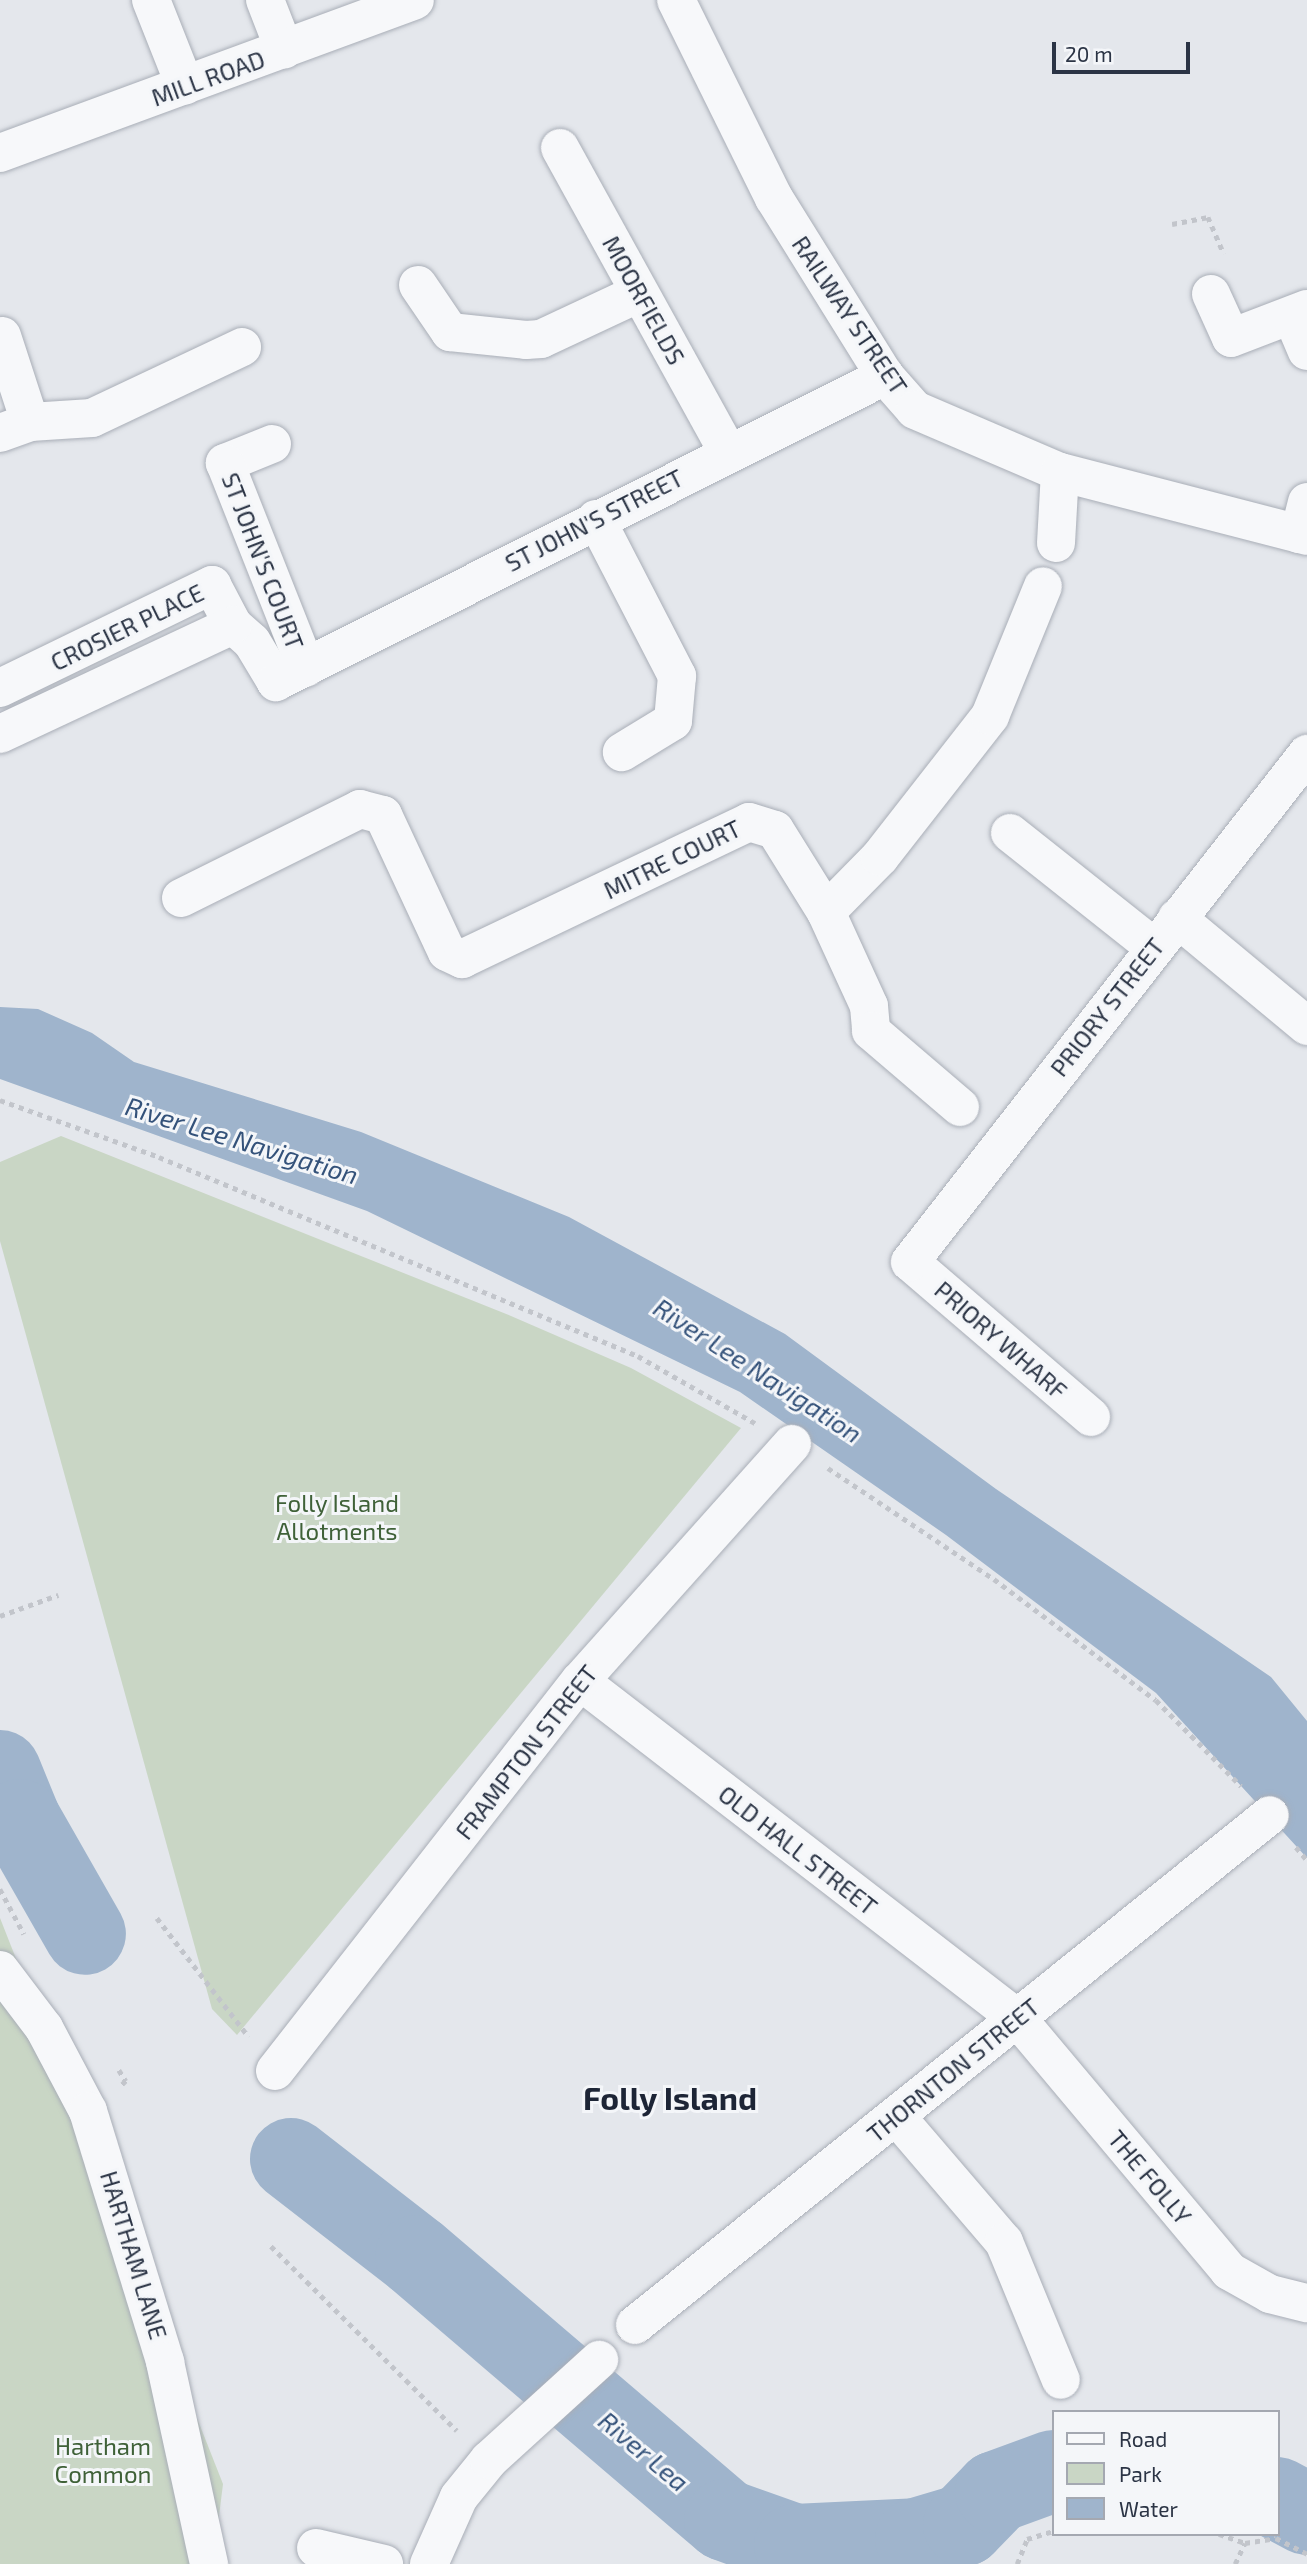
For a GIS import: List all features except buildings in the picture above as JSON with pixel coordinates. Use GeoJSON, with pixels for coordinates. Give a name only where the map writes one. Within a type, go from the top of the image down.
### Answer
{"type":"FeatureCollection","features":[{"type":"Feature","properties":{"kind":"street"},"geometry":{"type":"LineString","coordinates":[[151,0],[185,86]]}},
{"type":"Feature","properties":{"kind":"street"},"geometry":{"type":"LineString","coordinates":[[265,0],[284,49]]}},
{"type":"Feature","properties":{"kind":"street","name":"MILL ROAD"},"geometry":{"type":"LineString","coordinates":[[0,153],[415,0]]}},
{"type":"Feature","properties":{"kind":"street","name":"RAILWAY STREET"},"geometry":{"type":"LineString","coordinates":[[676,0],[774,198],[885,376],[915,410],[1060,472],[1304,524]]}},
{"type":"Feature","properties":{"kind":"street","name":"MOORFIELDS"},"geometry":{"type":"LineString","coordinates":[[560,148],[728,452]]}},
{"type":"Feature","properties":{"kind":"street"},"geometry":{"type":"LineString","coordinates":[[418,285],[450,332],[526,340],[541,339],[639,293]]}},
{"type":"Feature","properties":{"kind":"street"},"geometry":{"type":"LineString","coordinates":[[1211,294],[1231,338],[1300,312],[1307,351]]}},
{"type":"Feature","properties":{"kind":"street"},"geometry":{"type":"LineString","coordinates":[[2,336],[15,427],[92,418],[242,346]]}},
{"type":"Feature","properties":{"kind":"street","name":"ST JOHN'S STREET"},"geometry":{"type":"LineString","coordinates":[[306,668],[728,452],[885,376]]}},
{"type":"Feature","properties":{"kind":"street","name":"ST JOHN'S COURT"},"geometry":{"type":"LineString","coordinates":[[272,444],[225,463],[306,668]]}},
{"type":"Feature","properties":{"kind":"street"},"geometry":{"type":"LineString","coordinates":[[1056,543],[1060,472]]}},
{"type":"Feature","properties":{"kind":"street"},"geometry":{"type":"LineString","coordinates":[[596,519],[677,676],[673,721],[622,752]]}},
{"type":"Feature","properties":{"kind":"street","name":"CROSIER PLACE"},"geometry":{"type":"LineString","coordinates":[[0,688],[212,585],[233,625],[252,642],[276,682],[306,668]]}},
{"type":"Feature","properties":{"kind":"street"},"geometry":{"type":"LineString","coordinates":[[826,912],[880,857],[990,716],[1043,586]]}},
{"type":"Feature","properties":{"kind":"street","name":"CROSIER PLACE"},"geometry":{"type":"LineString","coordinates":[[0,734],[233,625]]}},
{"type":"Feature","properties":{"kind":"street","name":"PRIORY STREET"},"geometry":{"type":"LineString","coordinates":[[910,1262],[1165,932],[1307,754]]}},
{"type":"Feature","properties":{"kind":"street","name":"MITRE COURT"},"geometry":{"type":"LineString","coordinates":[[181,898],[360,809],[372,810],[383,815],[447,952],[462,959],[748,822],[764,821],[775,830],[826,912],[869,1006],[871,1031],[960,1107]]}},
{"type":"Feature","properties":{"kind":"street"},"geometry":{"type":"LineString","coordinates":[[1010,833],[1307,1026]]}},
{"type":"Feature","properties":{"kind":"street","name":"PRIORY WHARF"},"geometry":{"type":"LineString","coordinates":[[910,1262],[1091,1417]]}},
{"type":"Feature","properties":{"kind":"street","name":"FRAMPTON STREET"},"geometry":{"type":"LineString","coordinates":[[275,2071],[580,1681],[792,1444]]}},
{"type":"Feature","properties":{"kind":"street","name":"OLD HALL STREET"},"geometry":{"type":"LineString","coordinates":[[580,1681],[1017,2018]]}},
{"type":"Feature","properties":{"kind":"street","name":"THORNTON STREET"},"geometry":{"type":"LineString","coordinates":[[635,2325],[1270,1815]]}},
{"type":"Feature","properties":{"kind":"street","name":"HARTHAM LANE"},"geometry":{"type":"LineString","coordinates":[[0,1970],[44,2028],[101,2148],[165,2362],[209,2564]]}},
{"type":"Feature","properties":{"kind":"street","name":"THE FOLLY"},"geometry":{"type":"LineString","coordinates":[[1017,2018],[1229,2270],[1270,2294],[1307,2303]]}},
{"type":"Feature","properties":{"kind":"street"},"geometry":{"type":"LineString","coordinates":[[896,2116],[1004,2242],[1061,2380]]}},
{"type":"Feature","properties":{"kind":"street"},"geometry":{"type":"LineString","coordinates":[[429,2564],[459,2497],[488,2460],[599,2360]]}},
{"type":"Feature","properties":{"kind":"street"},"geometry":{"type":"LineString","coordinates":[[316,2548],[384,2564]]}},
{"type":"Feature","properties":{"kind":"path"},"geometry":{"type":"LineString","coordinates":[[0,1100],[159,1157],[638,1356],[792,1444],[994,1579],[1156,1700],[1270,1815],[1307,1860]]}},
{"type":"Feature","properties":{"kind":"path"},"geometry":{"type":"LineString","coordinates":[[0,1616],[58,1595]]}},
{"type":"Feature","properties":{"kind":"path"},"geometry":{"type":"LineString","coordinates":[[157,1918],[275,2071]]}},
{"type":"Feature","properties":{"kind":"path"},"geometry":{"type":"LineString","coordinates":[[271,2246],[488,2460]]}},
{"type":"Feature","properties":{"kind":"path"},"geometry":{"type":"LineString","coordinates":[[1017,2564],[1027,2539],[1052,2531]]}},
{"type":"Feature","properties":{"kind":"path"},"geometry":{"type":"LineString","coordinates":[[1225,2536],[1245,2543],[1276,2538],[1307,2554]]}},
{"type":"Feature","properties":{"kind":"path"},"geometry":{"type":"LineString","coordinates":[[1235,2564],[1245,2543]]}},
{"type":"Feature","properties":{"kind":"green space","name":"Folly Island Allotments"},"geometry":{"type":"Polygon","coordinates":[[[61,1136],[511,1316],[631,1368],[741,1428],[237,2035],[212,2009],[0,1241],[0,1162],[61,1136]]]}},
{"type":"Feature","properties":{"kind":"green space","name":"Hartham Common"},"geometry":{"type":"Polygon","coordinates":[[[0,1918],[223,2484],[213,2564],[0,2564],[0,1918]]]}},
{"type":"Feature","properties":{"kind":"water","name":"River Lee Navigation"},"geometry":{"type":"Polygon","coordinates":[[[0,1007],[38,1009],[92,1033],[134,1062],[361,1132],[569,1217],[785,1334],[996,1489],[1271,1677],[1307,1721],[1307,1858],[1156,1693],[946,1535],[740,1392],[367,1211],[0,1079],[0,1007]]]}},
{"type":"Feature","properties":{"kind":"waterway","name":"River Lea"},"geometry":{"type":"LineString","coordinates":[[0,1771],[20,1820],[85,1934]]}},
{"type":"Feature","properties":{"kind":"waterway","name":"River Lea"},"geometry":{"type":"LineString","coordinates":[[291,2159],[416,2256],[725,2520],[795,2545],[916,2539],[964,2525],[996,2492],[1052,2471]]}},
{"type":"Feature","properties":{"kind":"waterway","name":"River Lea"},"geometry":{"type":"LineString","coordinates":[[1279,2499],[1307,2514]]}},
{"type":"Feature","properties":{"kind":"district","name":"Folly Island"},"geometry":{"type":"Point","coordinates":[670,2097]}}]}
